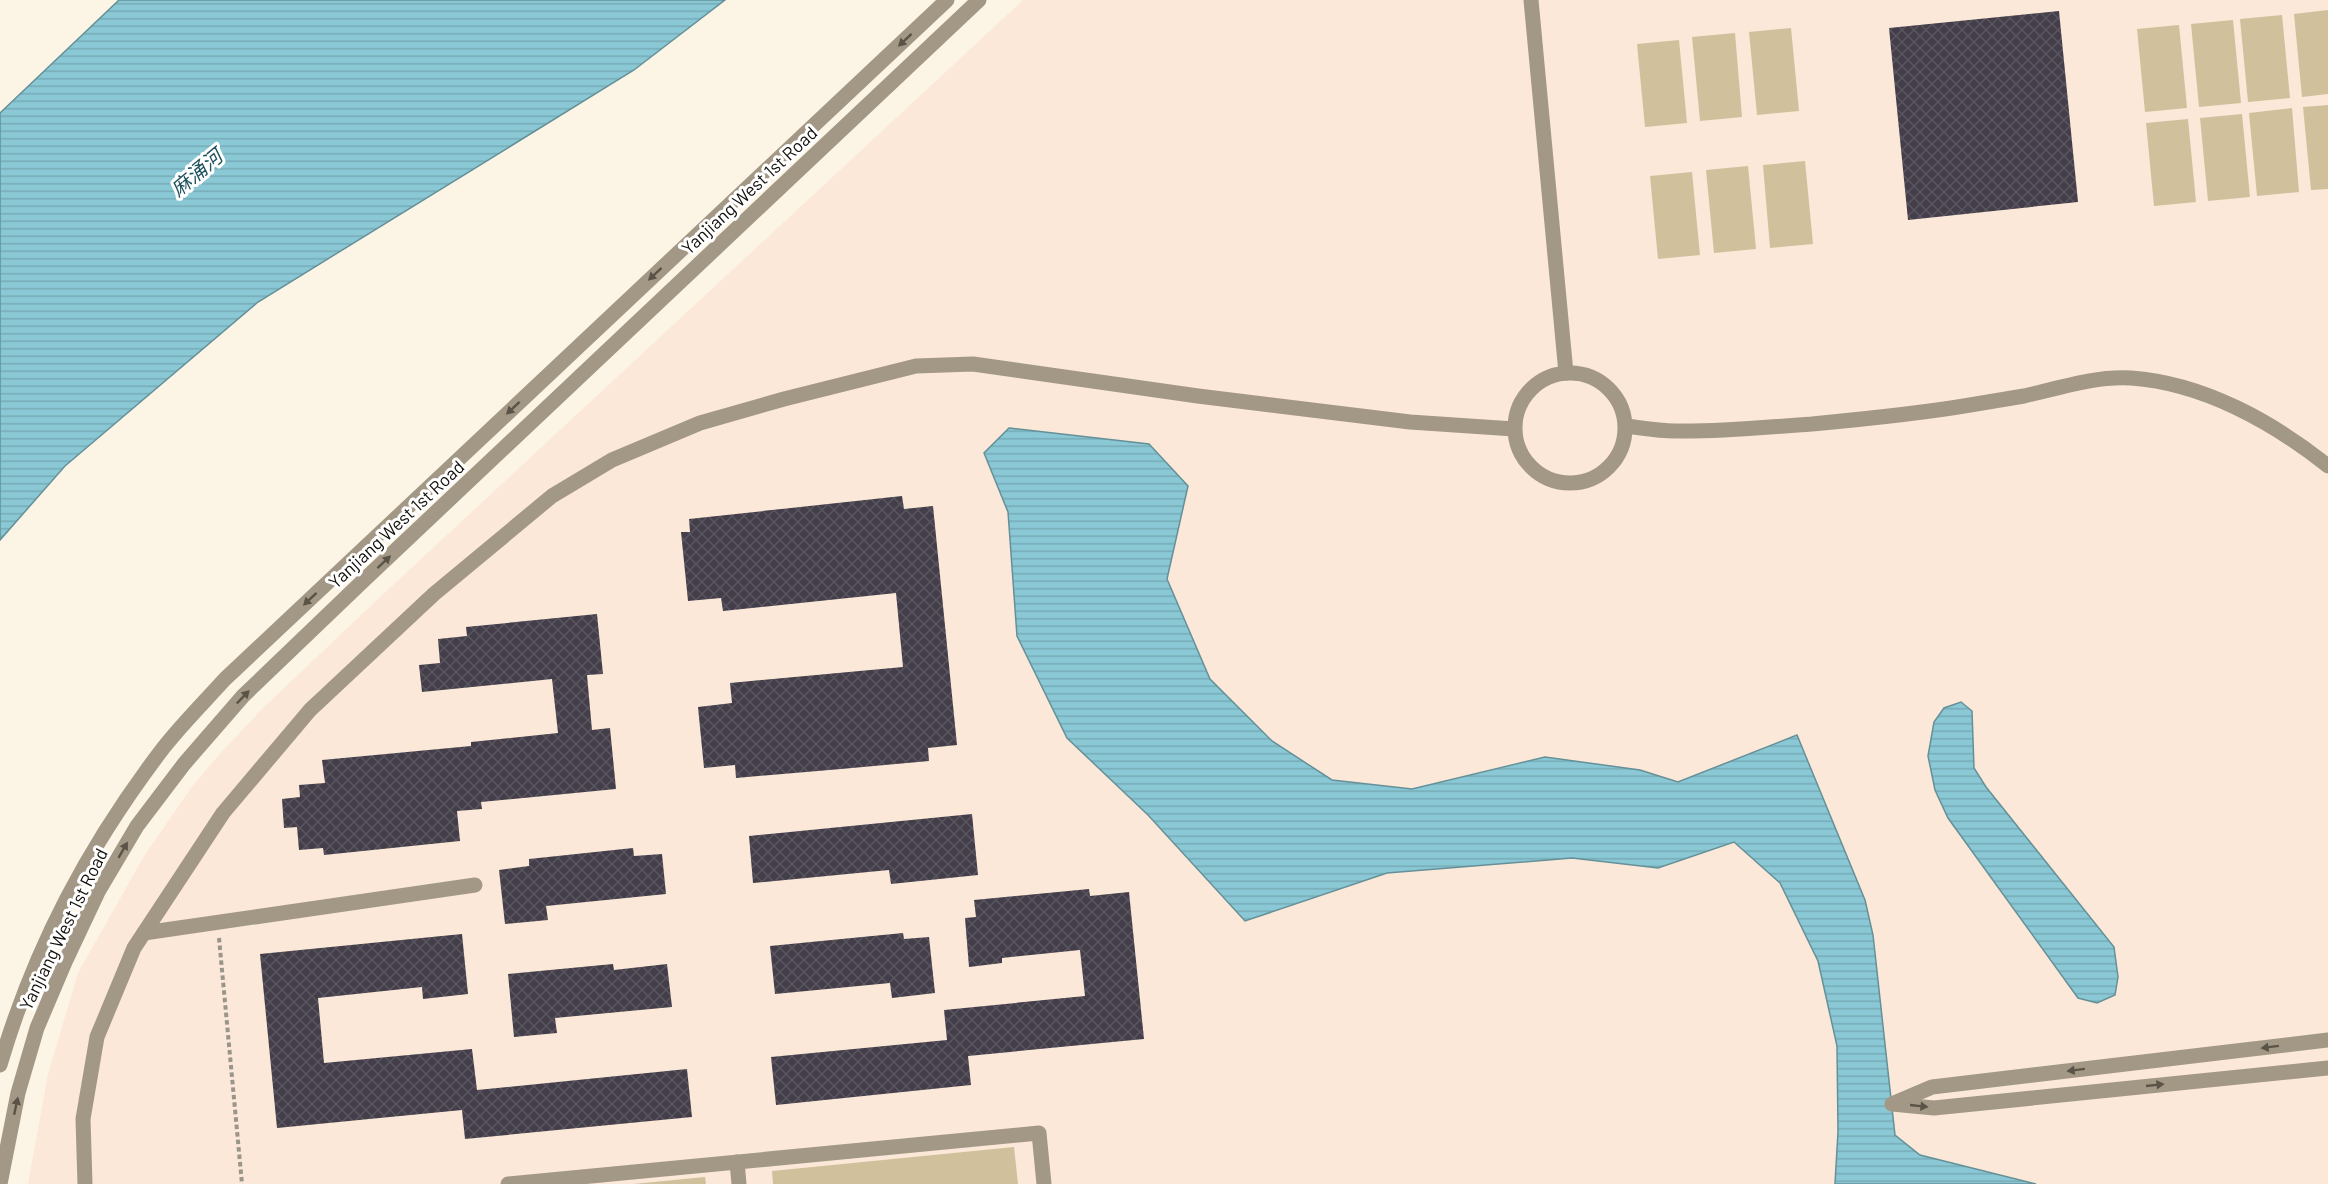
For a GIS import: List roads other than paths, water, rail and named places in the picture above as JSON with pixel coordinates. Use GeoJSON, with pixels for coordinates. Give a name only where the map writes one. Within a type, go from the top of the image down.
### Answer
{"type":"FeatureCollection","features":[{"type":"Feature","properties":{"kind":"street","name":"Yanjiang West 1st Road"},"geometry":{"type":"LineString","coordinates":[[0,1065],[16,1012],[40,953],[76,879],[125,801],[166,745],[210,695],[947,0]]}},
{"type":"Feature","properties":{"kind":"street","name":"Yanjiang West 1st Road"},"geometry":{"type":"LineString","coordinates":[[0,1184],[18,1093],[37,1028],[65,962],[98,892],[136,826],[184,764],[243,696],[979,0]]}},
{"type":"Feature","properties":{"kind":"street"},"geometry":{"type":"LineString","coordinates":[[1531,0],[1566,373]]}},
{"type":"Feature","properties":{"kind":"street"},"geometry":{"type":"LineString","coordinates":[[86,1184],[83,1119],[96,1037],[134,948],[223,813],[310,710],[434,594],[552,496],[612,460],[700,423],[784,399],[916,366],[973,364],[1198,396],[1398,421],[1514,429]]}},
{"type":"Feature","properties":{"kind":"street"},"geometry":{"type":"LineString","coordinates":[[1566,373],[1591,376],[1602,382],[1619,401],[1626,426],[1620,451],[1609,466],[1594,477],[1569,483],[1546,478],[1535,471],[1520,453],[1514,429],[1515,417],[1525,395],[1543,380],[1566,373]]}},
{"type":"Feature","properties":{"kind":"street"},"geometry":{"type":"LineString","coordinates":[[1626,426],[1674,432],[1735,430],[1857,420],[1944,409],[2100,379],[2131,378],[2180,388],[2233,405],[2308,450],[2328,466]]}},
{"type":"Feature","properties":{"kind":"street"},"geometry":{"type":"LineString","coordinates":[[144,933],[475,885]]}},
{"type":"Feature","properties":{"kind":"street"},"geometry":{"type":"LineString","coordinates":[[2328,1041],[1932,1087],[1892,1104],[1934,1108],[2328,1068]]}},
{"type":"Feature","properties":{"kind":"street"},"geometry":{"type":"LineString","coordinates":[[508,1184],[1039,1133],[1044,1184]]}},
{"type":"Feature","properties":{"kind":"street"},"geometry":{"type":"LineString","coordinates":[[737,1162],[740,1184]]}},
{"type":"Feature","properties":{"kind":"water","name":"麻涌河"},"geometry":{"type":"Polygon","coordinates":[[[119,0],[725,0],[634,70],[258,302],[65,466],[0,540],[0,113],[119,0]]]}},
{"type":"Feature","properties":{"kind":"water"},"geometry":{"type":"Polygon","coordinates":[[[1009,428],[1149,444],[1188,486],[1167,579],[1210,679],[1272,741],[1332,780],[1412,789],[1545,757],[1640,770],[1678,782],[1797,735],[1865,900],[1873,935],[1895,1135],[1920,1155],[2036,1184],[1835,1184],[1838,1132],[1837,1046],[1818,961],[1780,883],[1734,842],[1658,868],[1572,858],[1387,873],[1245,921],[1148,815],[1067,738],[1017,636],[1008,512],[984,453],[1009,428]]]}},
{"type":"Feature","properties":{"kind":"water"},"geometry":{"type":"Polygon","coordinates":[[[1961,702],[1972,711],[1974,768],[1986,787],[2114,947],[2118,977],[2115,995],[2097,1003],[2078,998],[1948,818],[1935,790],[1928,756],[1934,722],[1944,708],[1961,702]]]}}]}
